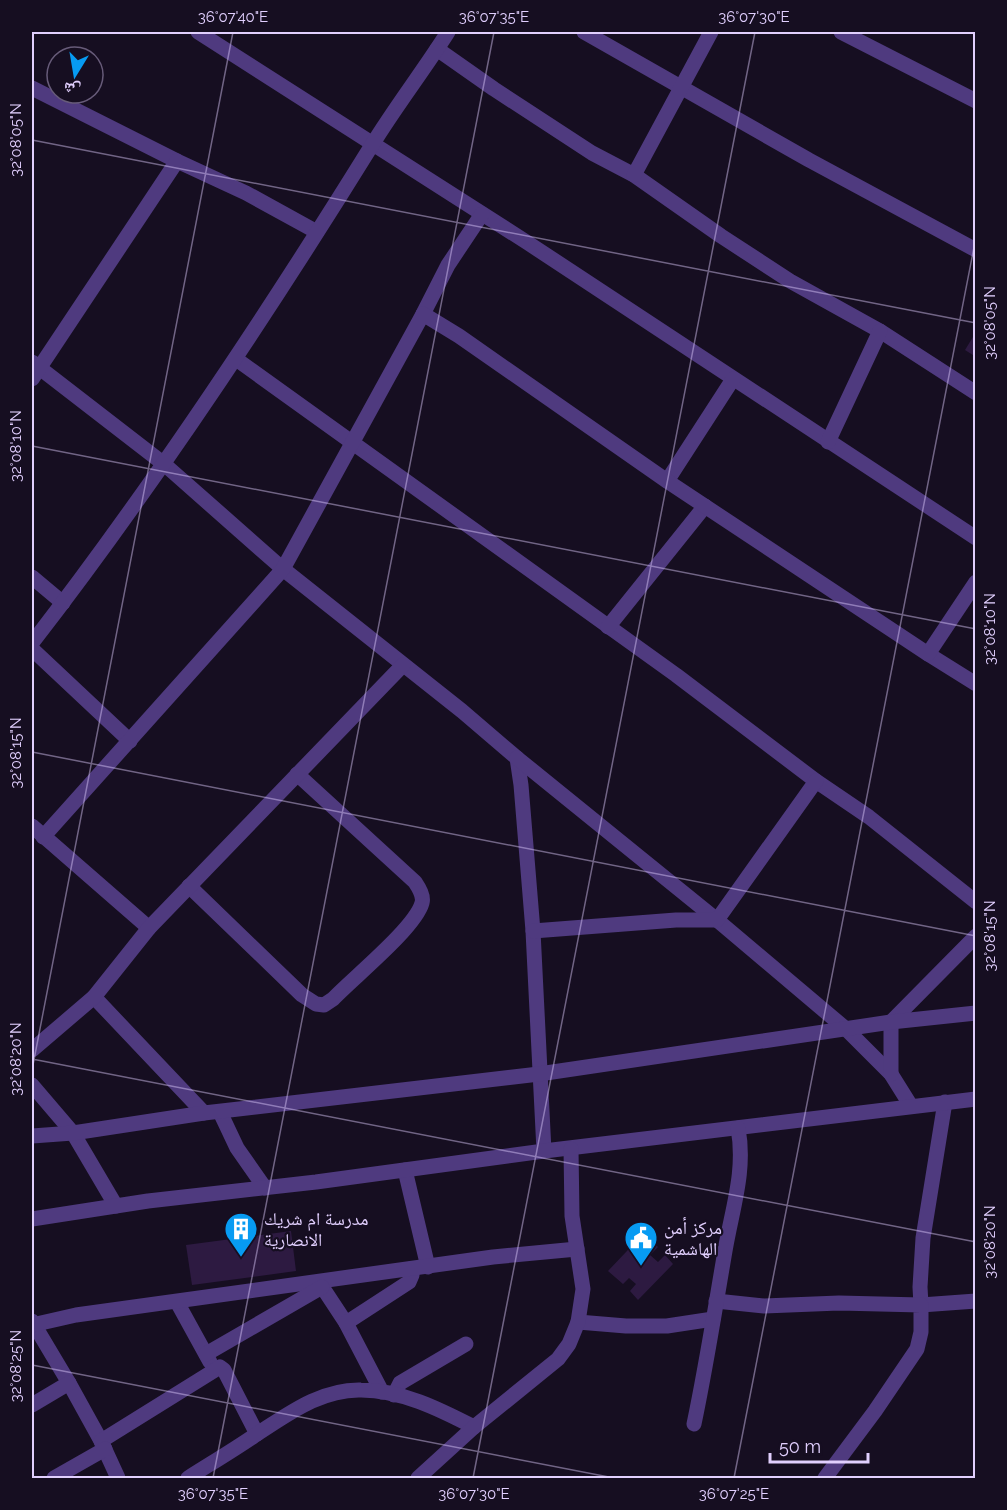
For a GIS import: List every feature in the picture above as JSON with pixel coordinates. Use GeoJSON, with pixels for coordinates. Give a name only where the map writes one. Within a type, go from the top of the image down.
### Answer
{"type":"FeatureCollection","features":[{"type":"Feature","properties":{"kind":"street"},"geometry":{"type":"LineString","coordinates":[[198,32],[482,214],[975,538]]}},
{"type":"Feature","properties":{"kind":"street"},"geometry":{"type":"LineString","coordinates":[[32,643],[164,464],[236,359],[372,145],[448,32]]}},
{"type":"Feature","properties":{"kind":"street"},"geometry":{"type":"LineString","coordinates":[[584,32],[809,160],[975,250]]}},
{"type":"Feature","properties":{"kind":"street"},"geometry":{"type":"LineString","coordinates":[[634,175],[711,32]]}},
{"type":"Feature","properties":{"kind":"street"},"geometry":{"type":"LineString","coordinates":[[841,32],[975,101]]}},
{"type":"Feature","properties":{"kind":"street"},"geometry":{"type":"LineString","coordinates":[[437,49],[592,153],[634,175],[721,237],[790,281],[880,331],[975,393]]}},
{"type":"Feature","properties":{"kind":"street"},"geometry":{"type":"LineString","coordinates":[[32,88],[246,193],[317,232]]}},
{"type":"Feature","properties":{"kind":"street"},"geometry":{"type":"LineString","coordinates":[[177,161],[34,370],[164,464],[283,569],[717,920],[846,1029],[891,1074],[911,1106]]}},
{"type":"Feature","properties":{"kind":"street"},"geometry":{"type":"LineString","coordinates":[[149,928],[37,831],[130,741],[283,569],[448,265],[482,214]]}},
{"type":"Feature","properties":{"kind":"street"},"geometry":{"type":"LineString","coordinates":[[423,314],[459,336],[667,481],[975,684]]}},
{"type":"Feature","properties":{"kind":"street"},"geometry":{"type":"LineString","coordinates":[[828,442],[880,331]]}},
{"type":"Feature","properties":{"kind":"street"},"geometry":{"type":"LineString","coordinates":[[236,359],[695,689],[816,781],[869,817],[975,902]]}},
{"type":"Feature","properties":{"kind":"street"},"geometry":{"type":"LineString","coordinates":[[667,481],[733,379]]}},
{"type":"Feature","properties":{"kind":"street"},"geometry":{"type":"LineString","coordinates":[[608,627],[705,506]]}},
{"type":"Feature","properties":{"kind":"street"},"geometry":{"type":"LineString","coordinates":[[32,577],[63,603]]}},
{"type":"Feature","properties":{"kind":"street"},"geometry":{"type":"LineString","coordinates":[[928,654],[975,582]]}},
{"type":"Feature","properties":{"kind":"street"},"geometry":{"type":"LineString","coordinates":[[32,649],[130,741]]}},
{"type":"Feature","properties":{"kind":"street"},"geometry":{"type":"LineString","coordinates":[[32,1050],[94,998],[149,928],[403,665]]}},
{"type":"Feature","properties":{"kind":"street"},"geometry":{"type":"LineString","coordinates":[[516,758],[520,774],[533,931],[544,1151]]}},
{"type":"Feature","properties":{"kind":"street"},"geometry":{"type":"LineString","coordinates":[[189,886],[302,995],[316,1004],[324,1005],[333,999],[411,924],[423,902],[421,891],[415,882],[297,774]]}},
{"type":"Feature","properties":{"kind":"street"},"geometry":{"type":"LineString","coordinates":[[717,920],[816,781]]}},
{"type":"Feature","properties":{"kind":"street"},"geometry":{"type":"LineString","coordinates":[[533,931],[676,920],[717,920]]}},
{"type":"Feature","properties":{"kind":"street"},"geometry":{"type":"LineString","coordinates":[[891,1074],[891,1022],[975,936]]}},
{"type":"Feature","properties":{"kind":"street"},"geometry":{"type":"LineString","coordinates":[[94,998],[204,1113]]}},
{"type":"Feature","properties":{"kind":"street"},"geometry":{"type":"LineString","coordinates":[[32,1136],[73,1133],[204,1113],[539,1074],[891,1022],[975,1013]]}},
{"type":"Feature","properties":{"kind":"street"},"geometry":{"type":"LineString","coordinates":[[32,1085],[73,1133],[116,1206]]}},
{"type":"Feature","properties":{"kind":"street"},"geometry":{"type":"LineString","coordinates":[[32,1219],[116,1206],[544,1151],[975,1099]]}},
{"type":"Feature","properties":{"kind":"street"},"geometry":{"type":"LineString","coordinates":[[825,1479],[917,1349],[921,1332],[920,1287],[923,1238],[945,1102]]}},
{"type":"Feature","properties":{"kind":"street"},"geometry":{"type":"LineString","coordinates":[[220,1112],[237,1148],[265,1188]]}},
{"type":"Feature","properties":{"kind":"street"},"geometry":{"type":"LineString","coordinates":[[694,1424],[729,1229],[738,1196],[742,1148],[738,1128]]}},
{"type":"Feature","properties":{"kind":"street"},"geometry":{"type":"LineString","coordinates":[[418,1479],[474,1427],[558,1359],[569,1344],[578,1322],[583,1289],[572,1216],[571,1149]]}},
{"type":"Feature","properties":{"kind":"street"},"geometry":{"type":"LineString","coordinates":[[405,1170],[428,1267]]}},
{"type":"Feature","properties":{"kind":"street"},"geometry":{"type":"LineString","coordinates":[[118,1479],[103,1445],[69,1383],[32,1324],[76,1315],[320,1285],[492,1257],[577,1249]]}},
{"type":"Feature","properties":{"kind":"street"},"geometry":{"type":"LineString","coordinates":[[346,1323],[409,1282],[412,1275],[410,1269]]}},
{"type":"Feature","properties":{"kind":"street"},"geometry":{"type":"LineString","coordinates":[[320,1285],[346,1323],[388,1394]]}},
{"type":"Feature","properties":{"kind":"street"},"geometry":{"type":"LineString","coordinates":[[206,1354],[320,1285]]}},
{"type":"Feature","properties":{"kind":"street"},"geometry":{"type":"LineString","coordinates":[[716,1301],[764,1306],[839,1303],[921,1305],[975,1301]]}},
{"type":"Feature","properties":{"kind":"street"},"geometry":{"type":"LineString","coordinates":[[177,1302],[214,1369]]}},
{"type":"Feature","properties":{"kind":"street"},"geometry":{"type":"LineString","coordinates":[[578,1322],[626,1326],[667,1326],[713,1319]]}},
{"type":"Feature","properties":{"kind":"street"},"geometry":{"type":"LineString","coordinates":[[388,1394],[400,1383],[466,1344]]}},
{"type":"Feature","properties":{"kind":"street"},"geometry":{"type":"LineString","coordinates":[[54,1479],[220,1367],[224,1370],[257,1434]]}},
{"type":"Feature","properties":{"kind":"street"},"geometry":{"type":"LineString","coordinates":[[32,1405],[69,1383]]}},
{"type":"Feature","properties":{"kind":"street"},"geometry":{"type":"LineString","coordinates":[[188,1479],[309,1402],[328,1395],[360,1390],[388,1394],[439,1409],[474,1427]]}},
{"type":"Feature","properties":{"kind":"building"},"geometry":{"type":"Polygon","coordinates":[[[976,332],[976,357],[965,350],[976,332]]]}},
{"type":"Feature","properties":{"kind":"building","name":"مدرسة ام شريك الانصارية"},"geometry":{"type":"Polygon","coordinates":[[[291,1231],[296,1271],[192,1285],[186,1245],[291,1231]]]}},
{"type":"Feature","properties":{"kind":"building","name":"مركز أمن الهاشمية"},"geometry":{"type":"Polygon","coordinates":[[[644,1233],[658,1247],[650,1255],[658,1262],[665,1255],[673,1264],[638,1300],[630,1291],[636,1284],[629,1278],[623,1284],[608,1271],[644,1233]]]}},
{"type":"Feature","properties":{"kind":"place","name":"مدرسة ام شريك الانصارية"},"geometry":{"type":"Point","coordinates":[241,1258]}},
{"type":"Feature","properties":{"kind":"place","name":"مركز أمن الهاشمية"},"geometry":{"type":"Point","coordinates":[641,1267]}}]}
